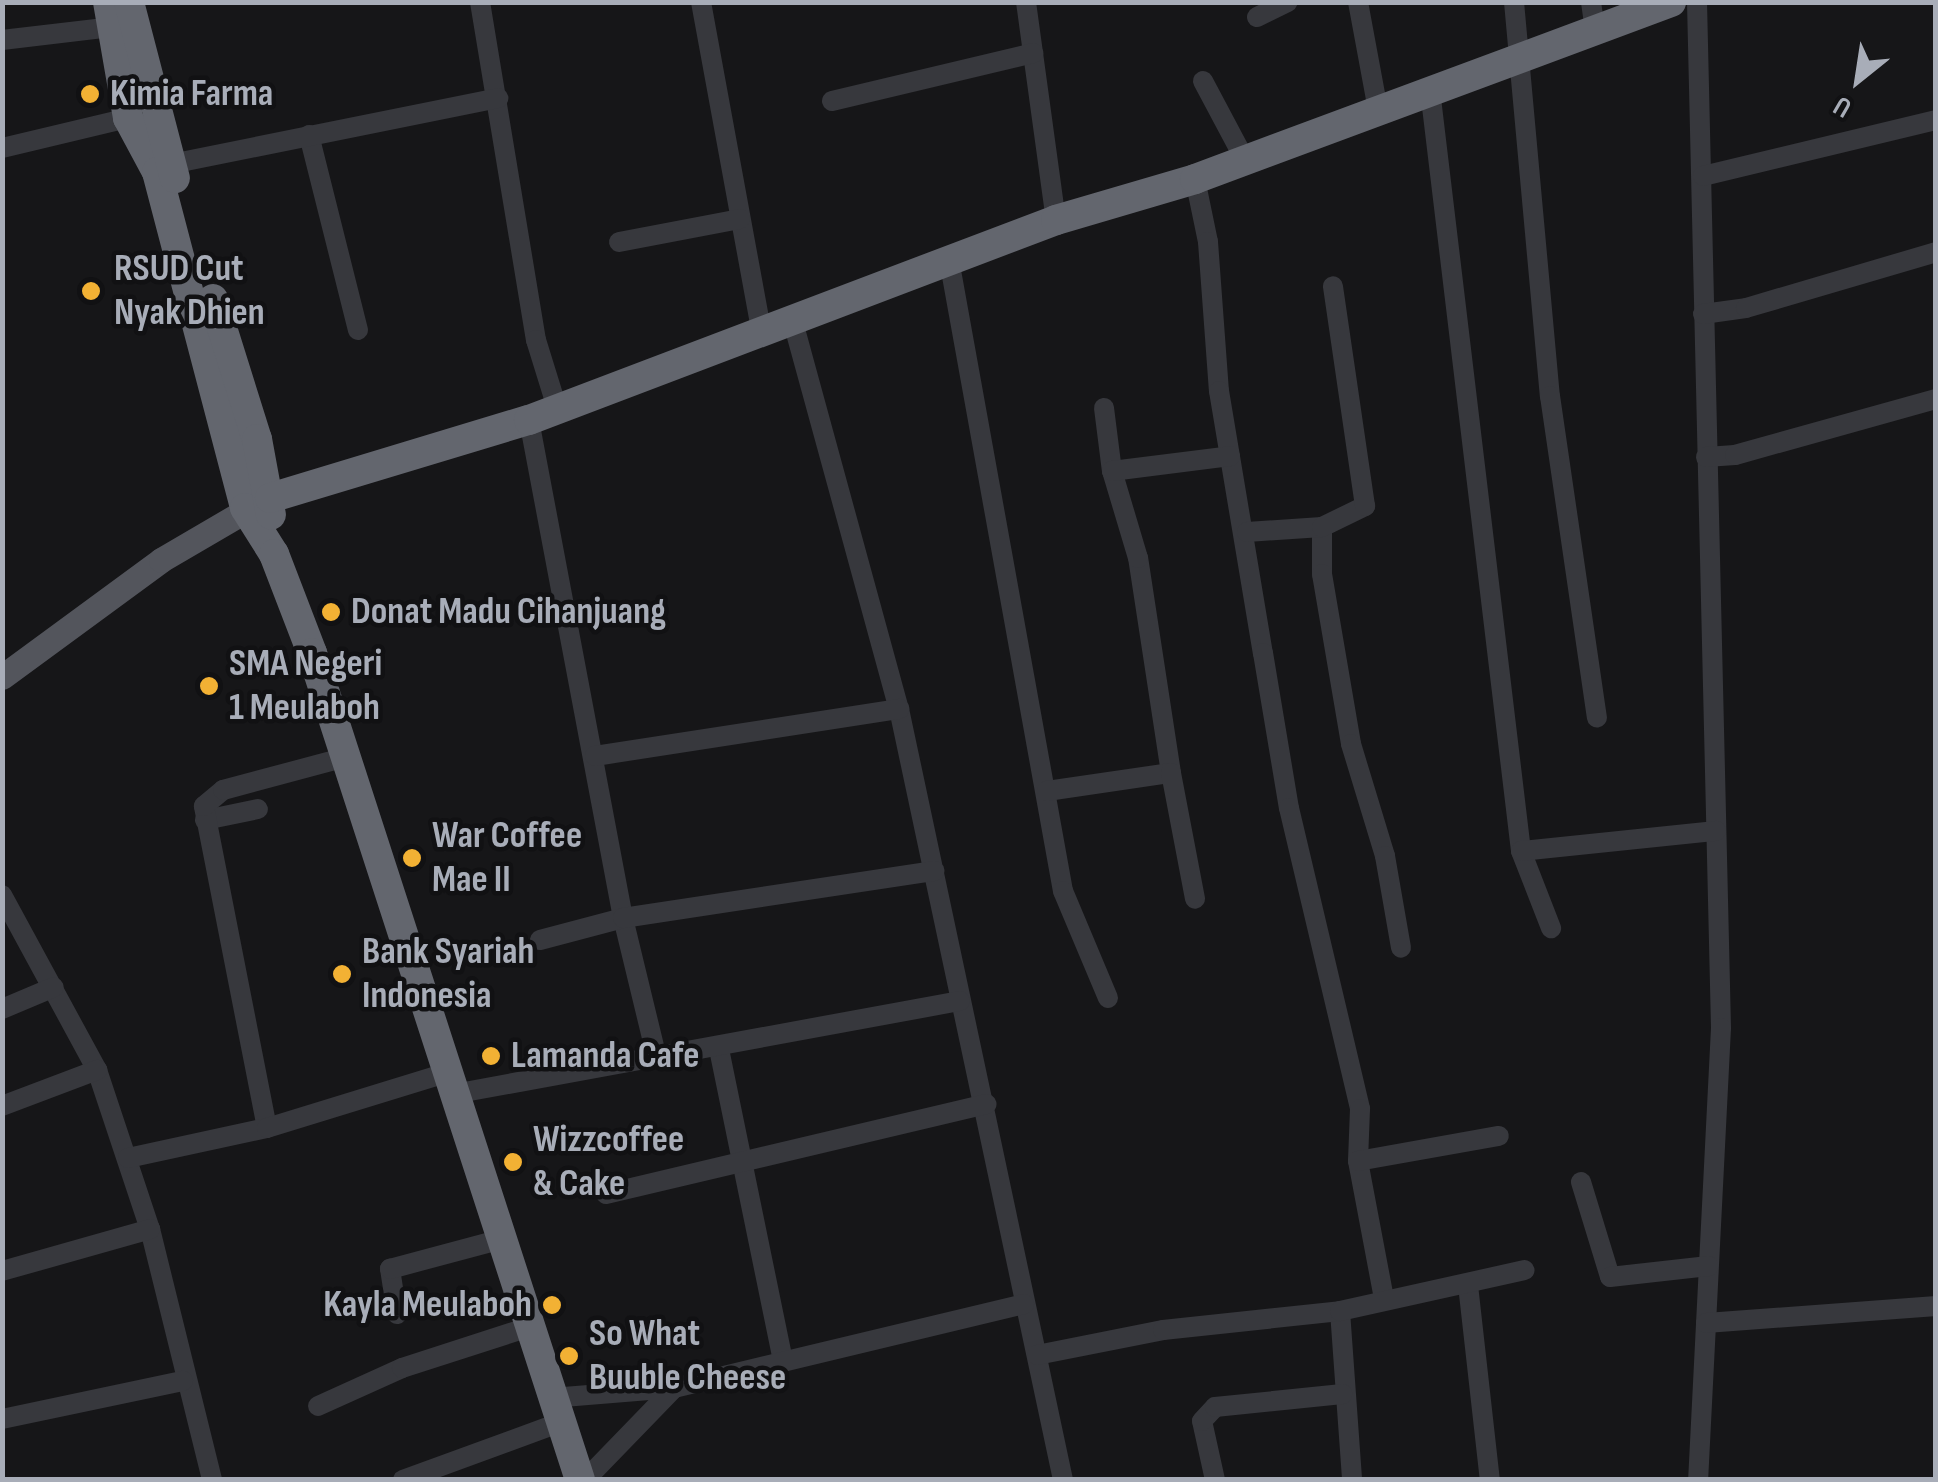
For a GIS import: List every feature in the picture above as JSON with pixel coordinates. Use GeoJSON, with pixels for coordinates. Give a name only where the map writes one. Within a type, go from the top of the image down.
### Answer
{"type":"FeatureCollection","features":[{"type":"Feature","properties":{"kind":"highway"},"geometry":{"type":"LineString","coordinates":[[257,502],[528,420],[950,265],[1056,220],[1195,179],[1519,59],[1593,17],[1672,2]]}},
{"type":"Feature","properties":{"kind":"highway"},"geometry":{"type":"LineString","coordinates":[[117,11],[128,118],[158,172],[257,502],[456,1082],[555,1410],[582,1480]]}},
{"type":"Feature","properties":{"kind":"highway"},"geometry":{"type":"LineString","coordinates":[[117,11],[171,164],[257,502]]}},
{"type":"Feature","properties":{"kind":"main road"},"geometry":{"type":"LineString","coordinates":[[2,677],[160,560],[257,502]]}},
{"type":"Feature","properties":{"kind":"street"},"geometry":{"type":"LineString","coordinates":[[480,2],[536,340],[557,408]]}},
{"type":"Feature","properties":{"kind":"street"},"geometry":{"type":"LineString","coordinates":[[701,2],[762,335]]}},
{"type":"Feature","properties":{"kind":"street"},"geometry":{"type":"LineString","coordinates":[[1257,18],[1288,2]]}},
{"type":"Feature","properties":{"kind":"street"},"geometry":{"type":"LineString","coordinates":[[1358,2],[1378,110]]}},
{"type":"Feature","properties":{"kind":"street"},"geometry":{"type":"LineString","coordinates":[[1514,2],[1550,396],[1597,718]]}},
{"type":"Feature","properties":{"kind":"street"},"geometry":{"type":"LineString","coordinates":[[1697,2],[1715,174],[1720,456],[1716,831],[1722,1028],[1708,1266],[1715,1323],[1698,1480]]}},
{"type":"Feature","properties":{"kind":"street"},"geometry":{"type":"LineString","coordinates":[[1032,3],[1033,53],[1056,220]]}},
{"type":"Feature","properties":{"kind":"street"},"geometry":{"type":"LineString","coordinates":[[2,40],[117,11]]}},
{"type":"Feature","properties":{"kind":"street"},"geometry":{"type":"LineString","coordinates":[[832,101],[1033,53]]}},
{"type":"Feature","properties":{"kind":"street"},"geometry":{"type":"LineString","coordinates":[[1203,80],[1246,160]]}},
{"type":"Feature","properties":{"kind":"street"},"geometry":{"type":"LineString","coordinates":[[1430,90],[1521,851],[1551,928]]}},
{"type":"Feature","properties":{"kind":"street"},"geometry":{"type":"LineString","coordinates":[[171,164],[498,98]]}},
{"type":"Feature","properties":{"kind":"street"},"geometry":{"type":"LineString","coordinates":[[2,148],[128,118]]}},
{"type":"Feature","properties":{"kind":"street"},"geometry":{"type":"LineString","coordinates":[[1715,174],[1936,120]]}},
{"type":"Feature","properties":{"kind":"street"},"geometry":{"type":"LineString","coordinates":[[309,134],[358,330]]}},
{"type":"Feature","properties":{"kind":"street"},"geometry":{"type":"LineString","coordinates":[[1195,179],[1206,225],[1230,456],[1247,532],[1289,808],[1360,1109],[1358,1161],[1384,1298]]}},
{"type":"Feature","properties":{"kind":"street"},"geometry":{"type":"LineString","coordinates":[[619,242],[740,219]]}},
{"type":"Feature","properties":{"kind":"street"},"geometry":{"type":"LineString","coordinates":[[1718,313],[1936,252]]}},
{"type":"Feature","properties":{"kind":"street"},"geometry":{"type":"LineString","coordinates":[[950,265],[1063,891],[1108,998]]}},
{"type":"Feature","properties":{"kind":"street"},"geometry":{"type":"LineString","coordinates":[[1247,532],[1322,527],[1365,506],[1332,286]]}},
{"type":"Feature","properties":{"kind":"street"},"geometry":{"type":"LineString","coordinates":[[793,322],[898,709],[986,1104],[1063,1480]]}},
{"type":"Feature","properties":{"kind":"street"},"geometry":{"type":"LineString","coordinates":[[1720,456],[1936,399]]}},
{"type":"Feature","properties":{"kind":"street"},"geometry":{"type":"LineString","coordinates":[[1104,408],[1112,471],[1138,558],[1195,899]]}},
{"type":"Feature","properties":{"kind":"street"},"geometry":{"type":"LineString","coordinates":[[528,420],[623,918],[657,1059]]}},
{"type":"Feature","properties":{"kind":"street"},"geometry":{"type":"LineString","coordinates":[[1112,471],[1230,456]]}},
{"type":"Feature","properties":{"kind":"street"},"geometry":{"type":"LineString","coordinates":[[1322,527],[1322,574],[1351,744],[1385,856],[1402,948]]}},
{"type":"Feature","properties":{"kind":"street"},"geometry":{"type":"LineString","coordinates":[[595,756],[898,709]]}},
{"type":"Feature","properties":{"kind":"street"},"geometry":{"type":"LineString","coordinates":[[267,1128],[238,954],[205,820],[208,798],[346,756]]}},
{"type":"Feature","properties":{"kind":"street"},"geometry":{"type":"LineString","coordinates":[[1047,791],[1171,773]]}},
{"type":"Feature","properties":{"kind":"street"},"geometry":{"type":"LineString","coordinates":[[205,820],[258,810]]}},
{"type":"Feature","properties":{"kind":"street"},"geometry":{"type":"LineString","coordinates":[[1521,851],[1716,831]]}},
{"type":"Feature","properties":{"kind":"street"},"geometry":{"type":"LineString","coordinates":[[540,940],[623,918],[934,871]]}},
{"type":"Feature","properties":{"kind":"street"},"geometry":{"type":"LineString","coordinates":[[2,895],[97,1070],[150,1229],[183,1381],[212,1480]]}},
{"type":"Feature","properties":{"kind":"street"},"geometry":{"type":"LineString","coordinates":[[2,1009],[54,988]]}},
{"type":"Feature","properties":{"kind":"street"},"geometry":{"type":"LineString","coordinates":[[128,1158],[456,1082],[657,1059],[960,1001]]}},
{"type":"Feature","properties":{"kind":"street"},"geometry":{"type":"LineString","coordinates":[[719,1049],[746,1164],[783,1362]]}},
{"type":"Feature","properties":{"kind":"street"},"geometry":{"type":"LineString","coordinates":[[2,1106],[97,1070]]}},
{"type":"Feature","properties":{"kind":"street"},"geometry":{"type":"LineString","coordinates":[[606,1194],[746,1164],[986,1104]]}},
{"type":"Feature","properties":{"kind":"street"},"geometry":{"type":"LineString","coordinates":[[1358,1161],[1499,1136]]}},
{"type":"Feature","properties":{"kind":"street"},"geometry":{"type":"LineString","coordinates":[[1582,1182],[1610,1277],[1708,1266]]}},
{"type":"Feature","properties":{"kind":"street"},"geometry":{"type":"LineString","coordinates":[[2,1271],[150,1229]]}},
{"type":"Feature","properties":{"kind":"street"},"geometry":{"type":"LineString","coordinates":[[398,1314],[390,1269],[502,1239]]}},
{"type":"Feature","properties":{"kind":"street"},"geometry":{"type":"LineString","coordinates":[[1037,1354],[1163,1330],[1340,1311],[1384,1298],[1524,1270]]}},
{"type":"Feature","properties":{"kind":"street"},"geometry":{"type":"LineString","coordinates":[[1468,1284],[1490,1480]]}},
{"type":"Feature","properties":{"kind":"street"},"geometry":{"type":"LineString","coordinates":[[403,1480],[555,1410],[674,1388],[1024,1304]]}},
{"type":"Feature","properties":{"kind":"street"},"geometry":{"type":"LineString","coordinates":[[1715,1323],[1936,1306]]}},
{"type":"Feature","properties":{"kind":"street"},"geometry":{"type":"LineString","coordinates":[[1340,1311],[1342,1394],[1352,1480]]}},
{"type":"Feature","properties":{"kind":"street"},"geometry":{"type":"LineString","coordinates":[[318,1406],[402,1368],[530,1327]]}},
{"type":"Feature","properties":{"kind":"street"},"geometry":{"type":"LineString","coordinates":[[2,1418],[183,1381]]}},
{"type":"Feature","properties":{"kind":"street"},"geometry":{"type":"LineString","coordinates":[[582,1480],[674,1388]]}},
{"type":"Feature","properties":{"kind":"street"},"geometry":{"type":"LineString","coordinates":[[1215,1480],[1202,1422],[1216,1407],[1342,1394]]}},
{"type":"Feature","properties":{"kind":"place","name":"Kimia Farma"},"geometry":{"type":"Point","coordinates":[90,94]}},
{"type":"Feature","properties":{"kind":"place","name":"RSUD Cut Nyak Dhien"},"geometry":{"type":"Point","coordinates":[91,291]}},
{"type":"Feature","properties":{"kind":"place","name":"Donat Madu Cihanjuang"},"geometry":{"type":"Point","coordinates":[331,612]}},
{"type":"Feature","properties":{"kind":"place","name":"SMA Negeri 1 Meulaboh"},"geometry":{"type":"Point","coordinates":[209,686]}},
{"type":"Feature","properties":{"kind":"place","name":"War Coffee Mae II"},"geometry":{"type":"Point","coordinates":[412,858]}},
{"type":"Feature","properties":{"kind":"place","name":"Bank Syariah Indonesia"},"geometry":{"type":"Point","coordinates":[342,974]}},
{"type":"Feature","properties":{"kind":"place","name":"Lamanda Cafe"},"geometry":{"type":"Point","coordinates":[491,1056]}},
{"type":"Feature","properties":{"kind":"place","name":"Wizzcoffee & Cake"},"geometry":{"type":"Point","coordinates":[513,1162]}},
{"type":"Feature","properties":{"kind":"place","name":"Kayla Meulaboh"},"geometry":{"type":"Point","coordinates":[552,1305]}},
{"type":"Feature","properties":{"kind":"place","name":"So What Buuble Cheese"},"geometry":{"type":"Point","coordinates":[569,1356]}}]}
